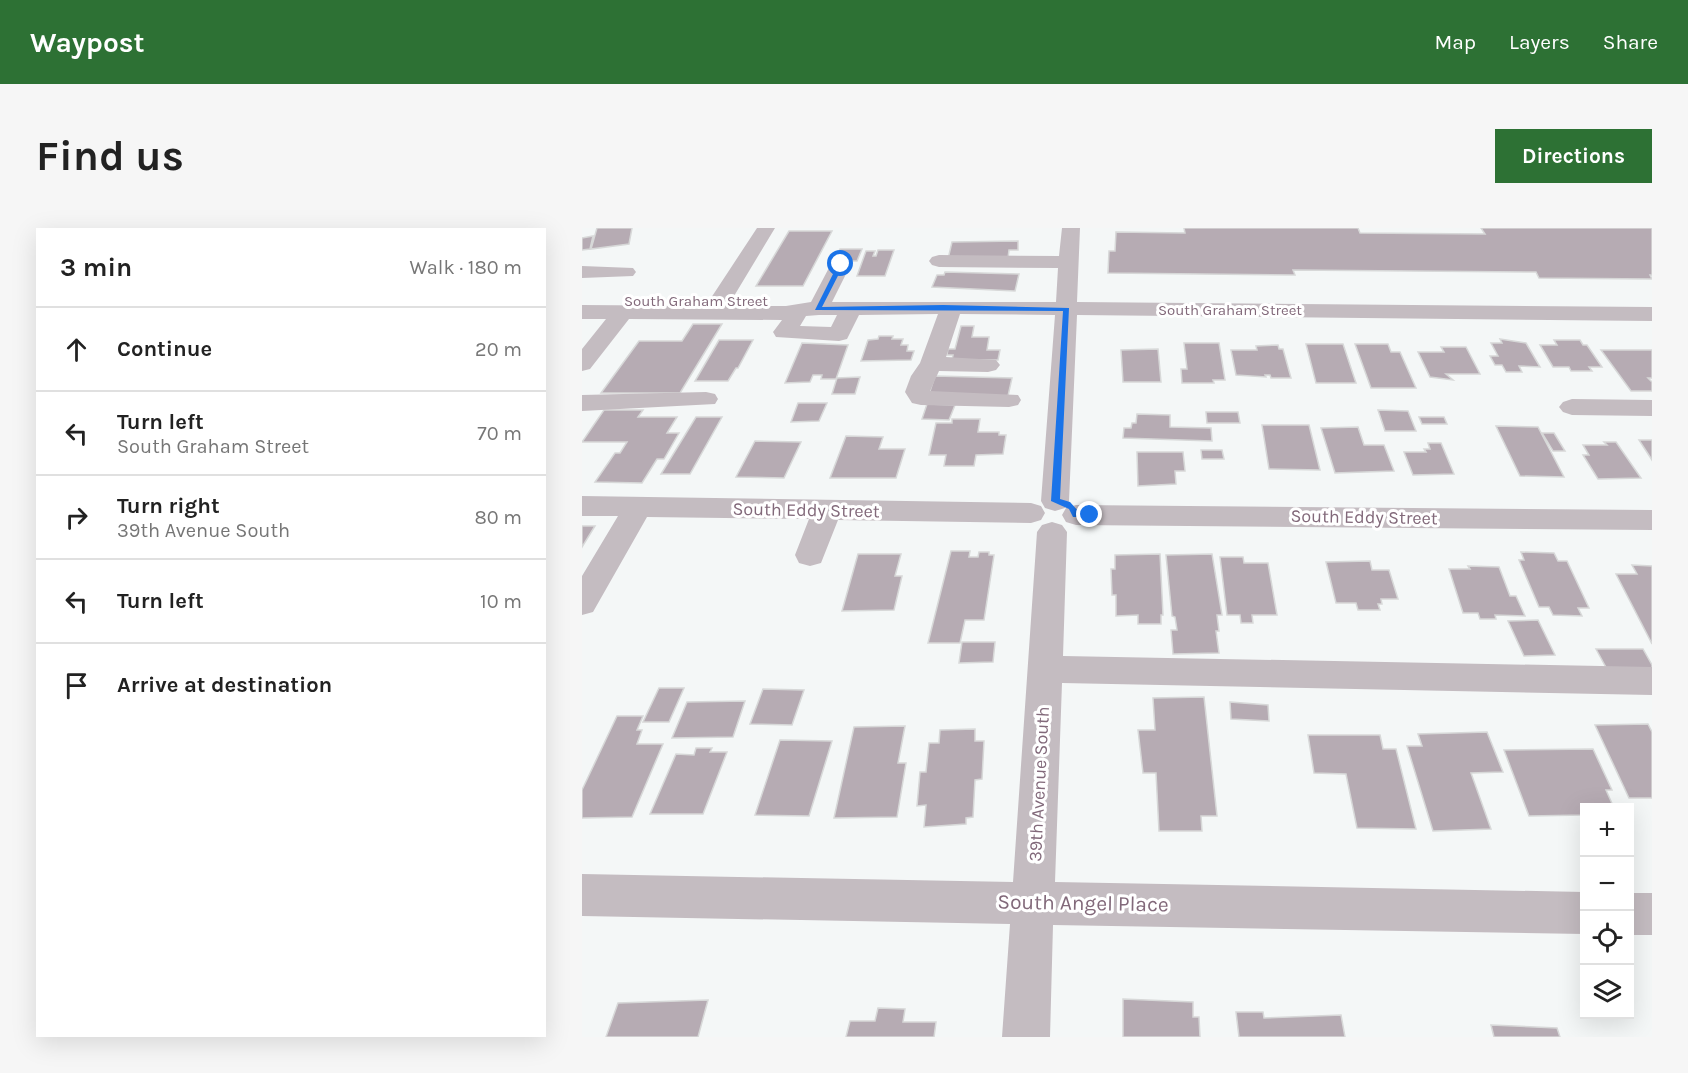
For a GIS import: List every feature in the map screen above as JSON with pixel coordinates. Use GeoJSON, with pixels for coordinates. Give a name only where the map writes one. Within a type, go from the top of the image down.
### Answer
{"type":"FeatureCollection","features":[{"type":"Feature","properties":{"kind":"street"},"geometry":{"type":"LineString","coordinates":[[720,301],[766,228]]}},
{"type":"Feature","properties":{"kind":"street","name":"39th Avenue South"},"geometry":{"type":"LineString","coordinates":[[1026,1037],[1053,515],[1071,228]]}},
{"type":"Feature","properties":{"kind":"street"},"geometry":{"type":"LineString","coordinates":[[939,261],[1068,262]]}},
{"type":"Feature","properties":{"kind":"street"},"geometry":{"type":"LineString","coordinates":[[841,264],[841,283],[813,309],[794,316],[784,332],[839,334],[851,309]]}},
{"type":"Feature","properties":{"kind":"street"},"geometry":{"type":"LineString","coordinates":[[582,273],[626,272],[588,304]]}},
{"type":"Feature","properties":{"kind":"street","name":"South Graham Street"},"geometry":{"type":"LineString","coordinates":[[588,304],[792,301],[813,309]]}},
{"type":"Feature","properties":{"kind":"street","name":"South Graham Street"},"geometry":{"type":"LineString","coordinates":[[588,304],[623,312],[786,313],[813,309],[951,308],[1652,314]]}},
{"type":"Feature","properties":{"kind":"street"},"geometry":{"type":"LineString","coordinates":[[951,308],[932,364],[923,376],[918,392],[921,398],[1010,400]]}},
{"type":"Feature","properties":{"kind":"street"},"geometry":{"type":"LineString","coordinates":[[586,353],[623,312]]}},
{"type":"Feature","properties":{"kind":"street"},"geometry":{"type":"LineString","coordinates":[[932,364],[988,365]]}},
{"type":"Feature","properties":{"kind":"street"},"geometry":{"type":"LineString","coordinates":[[582,403],[706,399]]}},
{"type":"Feature","properties":{"kind":"street"},"geometry":{"type":"LineString","coordinates":[[1572,407],[1652,408]]}},
{"type":"Feature","properties":{"kind":"street","name":"South Eddy Street"},"geometry":{"type":"LineString","coordinates":[[582,506],[1053,515],[1652,520]]}},
{"type":"Feature","properties":{"kind":"street"},"geometry":{"type":"LineString","coordinates":[[582,603],[638,507]]}},
{"type":"Feature","properties":{"kind":"street"},"geometry":{"type":"LineString","coordinates":[[810,555],[826,510]]}},
{"type":"Feature","properties":{"kind":"street"},"geometry":{"type":"LineString","coordinates":[[1045,669],[1652,681]]}},
{"type":"Feature","properties":{"kind":"street","name":"South Angel Place"},"geometry":{"type":"LineString","coordinates":[[582,895],[1580,913]]}},
{"type":"Feature","properties":{"kind":"street"},"geometry":{"type":"LineString","coordinates":[[1634,914],[1652,914]]}},
{"type":"Feature","properties":{"kind":"building"},"geometry":{"type":"Polygon","coordinates":[[[597,228],[632,228],[629,244],[591,249],[597,228]]]}},
{"type":"Feature","properties":{"kind":"building"},"geometry":{"type":"Polygon","coordinates":[[[1184,228],[1358,228],[1360,233],[1485,234],[1481,228],[1652,228],[1652,275],[1650,275],[1652,279],[1539,278],[1536,272],[1293,270],[1295,275],[1108,273],[1109,251],[1115,251],[1116,232],[1185,233],[1184,228]]]}},
{"type":"Feature","properties":{"kind":"building"},"geometry":{"type":"Polygon","coordinates":[[[789,231],[832,231],[803,286],[756,286],[789,231]]]}},
{"type":"Feature","properties":{"kind":"building"},"geometry":{"type":"Polygon","coordinates":[[[593,236],[590,249],[582,250],[582,238],[593,236]]]}},
{"type":"Feature","properties":{"kind":"building"},"geometry":{"type":"Polygon","coordinates":[[[1018,241],[1018,250],[1009,250],[1008,258],[948,259],[952,242],[1018,241]]]}},
{"type":"Feature","properties":{"kind":"building"},"geometry":{"type":"Polygon","coordinates":[[[840,249],[862,249],[857,261],[834,261],[840,249]]]}},
{"type":"Feature","properties":{"kind":"building"},"geometry":{"type":"Polygon","coordinates":[[[878,250],[894,250],[885,276],[857,276],[866,251],[875,251],[873,256],[876,256],[878,250]]]}},
{"type":"Feature","properties":{"kind":"building"},"geometry":{"type":"Polygon","coordinates":[[[945,272],[1019,274],[1015,291],[932,287],[937,275],[944,275],[945,272]]]}},
{"type":"Feature","properties":{"kind":"building"},"geometry":{"type":"Polygon","coordinates":[[[693,324],[722,324],[680,393],[601,393],[639,341],[682,341],[693,324]]]}},
{"type":"Feature","properties":{"kind":"building"},"geometry":{"type":"Polygon","coordinates":[[[961,326],[974,326],[972,337],[989,337],[987,350],[1000,350],[998,360],[952,360],[953,355],[947,355],[948,349],[955,349],[961,326]]]}},
{"type":"Feature","properties":{"kind":"building"},"geometry":{"type":"Polygon","coordinates":[[[879,336],[903,339],[901,345],[908,345],[907,351],[914,351],[911,360],[861,361],[868,340],[878,339],[879,336]]]}},
{"type":"Feature","properties":{"kind":"building"},"geometry":{"type":"Polygon","coordinates":[[[1500,339],[1526,343],[1540,367],[1519,366],[1522,372],[1506,372],[1502,365],[1495,365],[1490,356],[1498,356],[1491,343],[1502,343],[1500,339]]]}},
{"type":"Feature","properties":{"kind":"building"},"geometry":{"type":"Polygon","coordinates":[[[719,340],[753,340],[728,381],[695,381],[719,340]]]}},
{"type":"Feature","properties":{"kind":"building"},"geometry":{"type":"Polygon","coordinates":[[[1554,340],[1580,340],[1583,345],[1587,345],[1602,367],[1589,367],[1592,371],[1571,371],[1569,367],[1553,367],[1540,345],[1557,345],[1554,340]]]}},
{"type":"Feature","properties":{"kind":"building"},"geometry":{"type":"Polygon","coordinates":[[[802,343],[848,345],[836,379],[821,379],[822,375],[813,375],[810,382],[785,383],[802,343]]]}},
{"type":"Feature","properties":{"kind":"building"},"geometry":{"type":"Polygon","coordinates":[[[1184,343],[1219,343],[1225,380],[1213,380],[1214,383],[1182,383],[1181,369],[1187,369],[1184,343]]]}},
{"type":"Feature","properties":{"kind":"building"},"geometry":{"type":"Polygon","coordinates":[[[1306,344],[1343,344],[1356,383],[1316,383],[1306,344]]]}},
{"type":"Feature","properties":{"kind":"building"},"geometry":{"type":"Polygon","coordinates":[[[1355,344],[1388,344],[1391,352],[1400,352],[1416,388],[1371,388],[1355,344]]]}},
{"type":"Feature","properties":{"kind":"building"},"geometry":{"type":"Polygon","coordinates":[[[1278,345],[1279,349],[1283,349],[1291,378],[1271,378],[1270,375],[1265,375],[1266,377],[1236,375],[1231,350],[1257,350],[1256,346],[1278,345]]]}},
{"type":"Feature","properties":{"kind":"building"},"geometry":{"type":"Polygon","coordinates":[[[1441,347],[1466,347],[1480,374],[1446,374],[1453,380],[1430,377],[1418,352],[1444,352],[1441,347]]]}},
{"type":"Feature","properties":{"kind":"building"},"geometry":{"type":"Polygon","coordinates":[[[1158,349],[1161,382],[1123,382],[1121,350],[1158,349]]]}},
{"type":"Feature","properties":{"kind":"building"},"geometry":{"type":"Polygon","coordinates":[[[1601,350],[1652,350],[1652,378],[1648,378],[1652,382],[1652,391],[1631,391],[1601,350]]]}},
{"type":"Feature","properties":{"kind":"building"},"geometry":{"type":"Polygon","coordinates":[[[935,376],[1012,378],[1008,396],[929,394],[935,376]]]}},
{"type":"Feature","properties":{"kind":"building"},"geometry":{"type":"Polygon","coordinates":[[[860,377],[855,394],[832,394],[837,378],[860,377]]]}},
{"type":"Feature","properties":{"kind":"building"},"geometry":{"type":"Polygon","coordinates":[[[798,403],[827,403],[819,421],[791,422],[798,403]]]}},
{"type":"Feature","properties":{"kind":"building"},"geometry":{"type":"Polygon","coordinates":[[[927,404],[955,405],[949,420],[922,419],[927,404]]]}},
{"type":"Feature","properties":{"kind":"building"},"geometry":{"type":"Polygon","coordinates":[[[604,410],[643,410],[638,417],[677,417],[667,433],[679,433],[664,459],[657,459],[642,483],[595,482],[615,453],[620,453],[627,442],[582,442],[604,410]]]}},
{"type":"Feature","properties":{"kind":"building"},"geometry":{"type":"Polygon","coordinates":[[[1378,410],[1408,411],[1416,431],[1385,431],[1378,410]]]}},
{"type":"Feature","properties":{"kind":"building"},"geometry":{"type":"Polygon","coordinates":[[[1206,412],[1238,412],[1240,423],[1207,423],[1206,412]]]}},
{"type":"Feature","properties":{"kind":"building"},"geometry":{"type":"Polygon","coordinates":[[[1137,414],[1170,415],[1170,427],[1211,428],[1212,441],[1123,438],[1124,428],[1131,428],[1132,423],[1136,423],[1137,414]]]}},
{"type":"Feature","properties":{"kind":"building"},"geometry":{"type":"Polygon","coordinates":[[[696,417],[722,417],[690,474],[661,474],[696,417]]]}},
{"type":"Feature","properties":{"kind":"building"},"geometry":{"type":"Polygon","coordinates":[[[1419,417],[1444,417],[1447,424],[1422,424],[1419,417]]]}},
{"type":"Feature","properties":{"kind":"building"},"geometry":{"type":"Polygon","coordinates":[[[952,419],[980,419],[978,432],[999,432],[999,435],[1006,435],[1003,454],[976,455],[974,466],[944,466],[946,455],[929,455],[936,423],[952,423],[952,419]]]}},
{"type":"Feature","properties":{"kind":"building"},"geometry":{"type":"Polygon","coordinates":[[[1262,425],[1309,425],[1320,470],[1269,469],[1262,425]]]}},
{"type":"Feature","properties":{"kind":"building"},"geometry":{"type":"Polygon","coordinates":[[[1496,426],[1538,427],[1564,477],[1520,476],[1496,426]]]}},
{"type":"Feature","properties":{"kind":"building"},"geometry":{"type":"Polygon","coordinates":[[[1358,427],[1364,445],[1384,445],[1394,471],[1335,473],[1321,428],[1358,427]]]}},
{"type":"Feature","properties":{"kind":"building"},"geometry":{"type":"Polygon","coordinates":[[[1542,433],[1554,433],[1565,451],[1553,451],[1542,433]]]}},
{"type":"Feature","properties":{"kind":"building"},"geometry":{"type":"Polygon","coordinates":[[[846,436],[883,437],[879,449],[905,449],[896,478],[830,478],[846,436]]]}},
{"type":"Feature","properties":{"kind":"building"},"geometry":{"type":"Polygon","coordinates":[[[1639,440],[1652,440],[1652,460],[1639,440]]]}},
{"type":"Feature","properties":{"kind":"building"},"geometry":{"type":"Polygon","coordinates":[[[755,441],[801,442],[784,478],[736,477],[755,441]]]}},
{"type":"Feature","properties":{"kind":"building"},"geometry":{"type":"Polygon","coordinates":[[[1604,442],[1616,442],[1641,478],[1598,479],[1583,455],[1589,455],[1583,445],[1607,445],[1604,442]]]}},
{"type":"Feature","properties":{"kind":"building"},"geometry":{"type":"Polygon","coordinates":[[[1428,443],[1441,443],[1454,474],[1413,475],[1404,452],[1426,452],[1424,449],[1430,449],[1428,443]]]}},
{"type":"Feature","properties":{"kind":"building"},"geometry":{"type":"Polygon","coordinates":[[[1201,450],[1222,450],[1224,459],[1202,459],[1201,450]]]}},
{"type":"Feature","properties":{"kind":"building"},"geometry":{"type":"Polygon","coordinates":[[[1137,452],[1183,452],[1185,471],[1175,471],[1176,484],[1138,486],[1137,452]]]}},
{"type":"Feature","properties":{"kind":"building"},"geometry":{"type":"Polygon","coordinates":[[[582,526],[595,526],[582,547],[582,526]]]}},
{"type":"Feature","properties":{"kind":"building"},"geometry":{"type":"Polygon","coordinates":[[[951,551],[970,551],[969,557],[978,557],[979,552],[989,552],[989,555],[994,555],[984,620],[965,620],[960,643],[928,643],[951,551]]]}},
{"type":"Feature","properties":{"kind":"building"},"geometry":{"type":"Polygon","coordinates":[[[1521,552],[1554,553],[1558,561],[1567,561],[1589,608],[1578,608],[1582,616],[1553,615],[1549,607],[1539,607],[1519,560],[1524,560],[1521,552]]]}},
{"type":"Feature","properties":{"kind":"building"},"geometry":{"type":"Polygon","coordinates":[[[858,554],[901,554],[895,576],[902,576],[894,610],[842,611],[858,554]]]}},
{"type":"Feature","properties":{"kind":"building"},"geometry":{"type":"Polygon","coordinates":[[[1160,554],[1163,615],[1161,615],[1161,624],[1138,624],[1138,615],[1116,616],[1116,595],[1112,595],[1111,569],[1115,569],[1115,555],[1160,554]]]}},
{"type":"Feature","properties":{"kind":"building"},"geometry":{"type":"Polygon","coordinates":[[[1212,554],[1222,615],[1217,615],[1219,631],[1216,631],[1219,653],[1173,654],[1171,630],[1177,630],[1175,617],[1172,616],[1166,555],[1212,554]]]}},
{"type":"Feature","properties":{"kind":"building"},"geometry":{"type":"Polygon","coordinates":[[[1220,557],[1243,557],[1244,563],[1268,563],[1277,615],[1252,615],[1253,623],[1241,623],[1240,615],[1227,615],[1220,557]]]}},
{"type":"Feature","properties":{"kind":"building"},"geometry":{"type":"Polygon","coordinates":[[[1370,561],[1372,570],[1389,570],[1398,599],[1381,599],[1382,604],[1378,604],[1380,610],[1358,610],[1356,603],[1336,603],[1326,562],[1370,561]]]}},
{"type":"Feature","properties":{"kind":"building"},"geometry":{"type":"Polygon","coordinates":[[[1632,565],[1652,566],[1652,644],[1616,574],[1637,574],[1632,565]]]}},
{"type":"Feature","properties":{"kind":"building"},"geometry":{"type":"Polygon","coordinates":[[[1468,566],[1499,567],[1510,596],[1516,596],[1525,616],[1495,615],[1496,619],[1480,619],[1478,613],[1463,613],[1449,569],[1470,569],[1468,566]]]}},
{"type":"Feature","properties":{"kind":"building"},"geometry":{"type":"Polygon","coordinates":[[[1538,620],[1555,655],[1524,656],[1508,621],[1538,620]]]}},
{"type":"Feature","properties":{"kind":"building"},"geometry":{"type":"Polygon","coordinates":[[[962,642],[995,642],[993,662],[959,663],[962,642]]]}},
{"type":"Feature","properties":{"kind":"building"},"geometry":{"type":"Polygon","coordinates":[[[1596,649],[1643,649],[1652,665],[1652,670],[1608,671],[1596,649]]]}},
{"type":"Feature","properties":{"kind":"building"},"geometry":{"type":"Polygon","coordinates":[[[659,688],[684,688],[669,722],[643,722],[659,688]]]}},
{"type":"Feature","properties":{"kind":"building"},"geometry":{"type":"Polygon","coordinates":[[[763,689],[804,690],[792,725],[750,724],[763,689]]]}},
{"type":"Feature","properties":{"kind":"building"},"geometry":{"type":"Polygon","coordinates":[[[1204,697],[1217,816],[1201,816],[1202,831],[1159,831],[1156,773],[1143,773],[1138,730],[1155,730],[1153,698],[1204,697]]]}},
{"type":"Feature","properties":{"kind":"building"},"geometry":{"type":"Polygon","coordinates":[[[745,701],[733,737],[672,738],[687,702],[745,701]]]}},
{"type":"Feature","properties":{"kind":"building"},"geometry":{"type":"Polygon","coordinates":[[[1230,702],[1268,705],[1269,721],[1231,719],[1230,702]]]}},
{"type":"Feature","properties":{"kind":"building"},"geometry":{"type":"Polygon","coordinates":[[[617,716],[643,716],[637,730],[642,730],[637,744],[663,744],[632,817],[582,818],[582,790],[617,716]]]}},
{"type":"Feature","properties":{"kind":"building"},"geometry":{"type":"Polygon","coordinates":[[[1648,724],[1652,732],[1652,798],[1629,798],[1595,725],[1648,724]]]}},
{"type":"Feature","properties":{"kind":"building"},"geometry":{"type":"Polygon","coordinates":[[[905,726],[898,763],[906,763],[897,817],[834,818],[854,727],[905,726]]]}},
{"type":"Feature","properties":{"kind":"building"},"geometry":{"type":"Polygon","coordinates":[[[975,729],[975,741],[984,741],[982,779],[975,780],[973,817],[966,818],[966,824],[924,827],[926,805],[917,806],[920,772],[926,772],[929,743],[939,743],[940,730],[975,729]]]}},
{"type":"Feature","properties":{"kind":"building"},"geometry":{"type":"Polygon","coordinates":[[[1487,732],[1503,772],[1471,773],[1491,829],[1433,831],[1407,746],[1422,746],[1418,734],[1487,732]]]}},
{"type":"Feature","properties":{"kind":"building"},"geometry":{"type":"Polygon","coordinates":[[[1308,735],[1380,735],[1383,749],[1396,749],[1416,829],[1357,828],[1346,774],[1314,773],[1308,735]]]}},
{"type":"Feature","properties":{"kind":"building"},"geometry":{"type":"Polygon","coordinates":[[[780,740],[832,741],[809,816],[755,815],[780,740]]]}},
{"type":"Feature","properties":{"kind":"building"},"geometry":{"type":"Polygon","coordinates":[[[696,748],[712,748],[710,752],[727,752],[703,814],[650,814],[676,754],[694,755],[696,748]]]}},
{"type":"Feature","properties":{"kind":"building"},"geometry":{"type":"Polygon","coordinates":[[[1593,749],[1612,790],[1606,790],[1612,803],[1580,803],[1580,815],[1529,816],[1504,750],[1593,749]]]}},
{"type":"Feature","properties":{"kind":"building"},"geometry":{"type":"Polygon","coordinates":[[[1123,999],[1193,1002],[1193,1017],[1199,1017],[1200,1037],[1123,1037],[1123,999]]]}},
{"type":"Feature","properties":{"kind":"building"},"geometry":{"type":"Polygon","coordinates":[[[708,1000],[698,1037],[606,1037],[618,1003],[708,1000]]]}},
{"type":"Feature","properties":{"kind":"building"},"geometry":{"type":"Polygon","coordinates":[[[878,1008],[905,1009],[903,1022],[936,1022],[934,1037],[846,1037],[850,1021],[875,1021],[878,1008]]]}},
{"type":"Feature","properties":{"kind":"building"},"geometry":{"type":"Polygon","coordinates":[[[1236,1012],[1263,1012],[1264,1018],[1341,1015],[1345,1037],[1239,1037],[1236,1012]]]}},
{"type":"Feature","properties":{"kind":"building"},"geometry":{"type":"Polygon","coordinates":[[[1491,1025],[1557,1028],[1560,1037],[1494,1037],[1491,1025]]]}},
{"type":"Feature","properties":{"kind":"route"},"geometry":{"type":"LineString","coordinates":[[841,264],[818,309],[943,307],[1066,309],[1055,501],[1067,504],[1073,508],[1076,515],[1090,515]]}}]}
